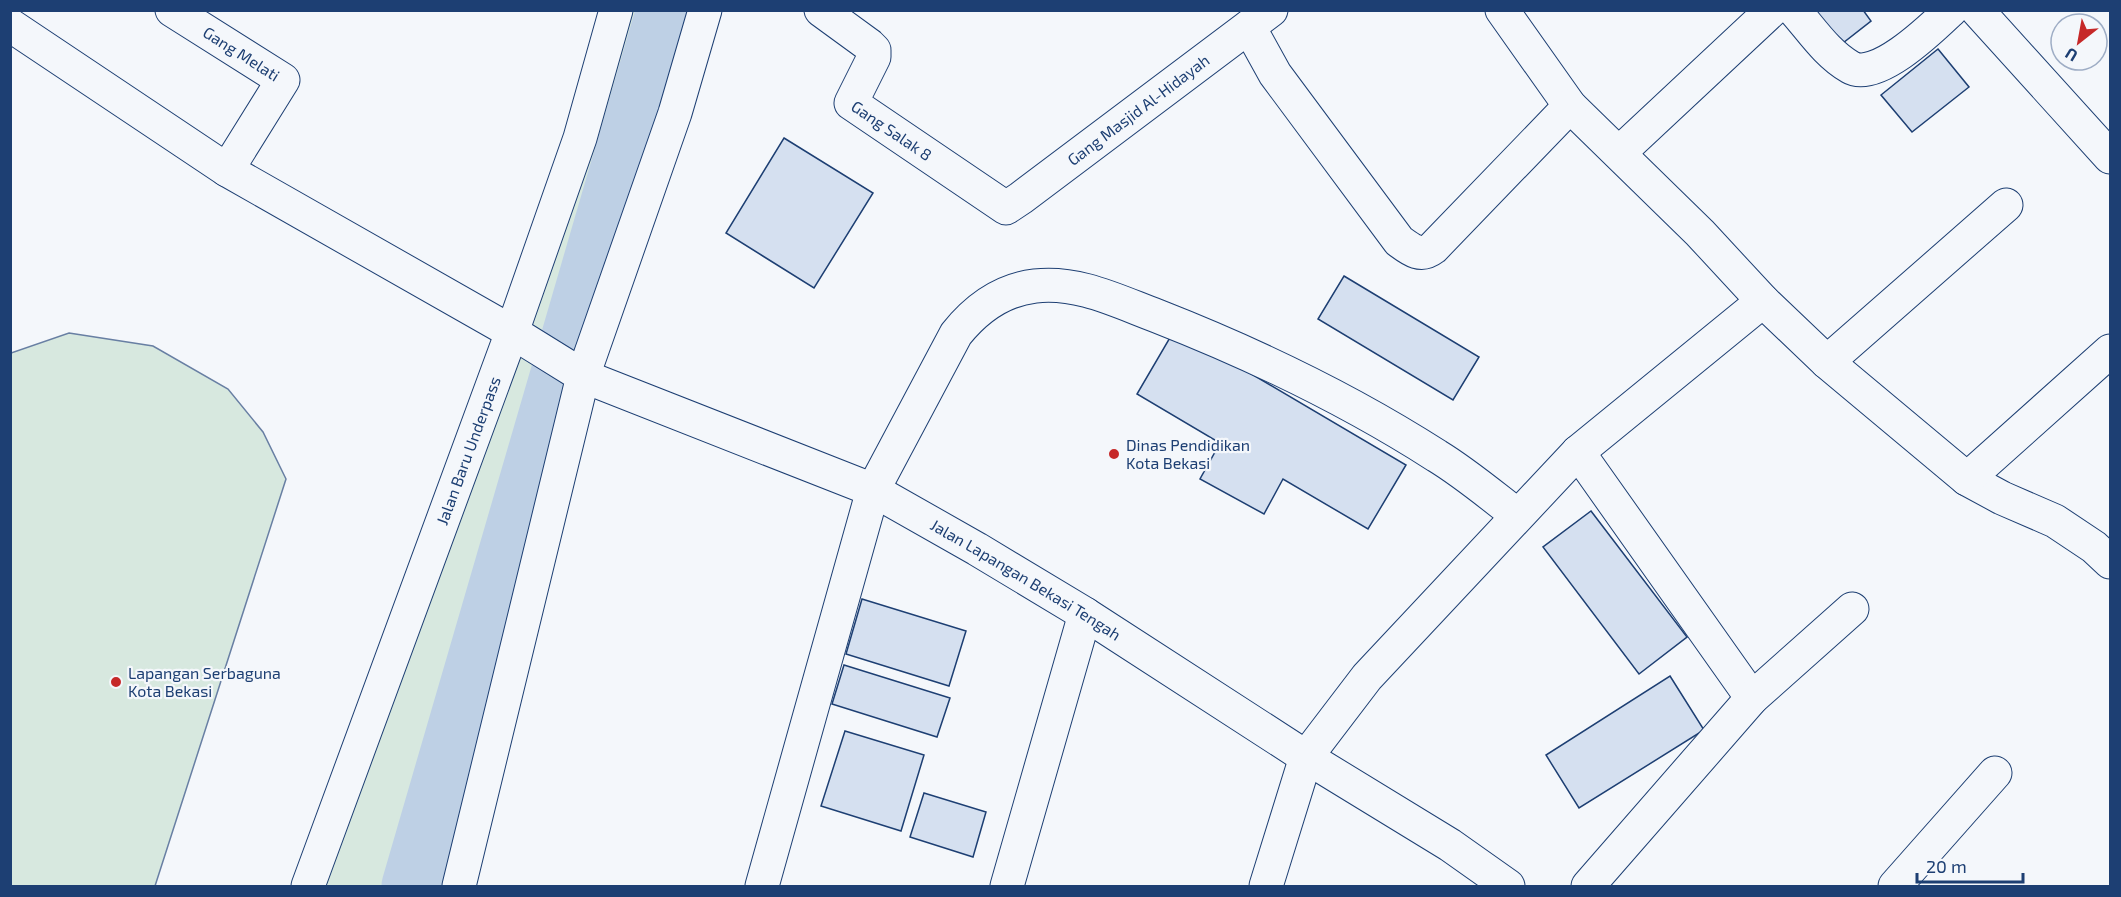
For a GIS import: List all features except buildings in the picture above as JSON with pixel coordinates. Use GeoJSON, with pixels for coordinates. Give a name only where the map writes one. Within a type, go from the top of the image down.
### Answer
{"type":"FeatureCollection","features":[{"type":"Feature","properties":{"kind":"street","name":"Gang Melati"},"geometry":{"type":"LineString","coordinates":[[172,10],[283,80],[227,170]]}},
{"type":"Feature","properties":{"kind":"street","name":"Jalan Baru Underpass"},"geometry":{"type":"LineString","coordinates":[[308,886],[512,332],[580,138],[616,10]]}},
{"type":"Feature","properties":{"kind":"street"},"geometry":{"type":"LineString","coordinates":[[459,886],[583,376],[675,113],[705,10]]}},
{"type":"Feature","properties":{"kind":"street","name":"Gang Salak 8"},"geometry":{"type":"LineString","coordinates":[[821,10],[874,50],[874,57],[851,103],[1006,208]]}},
{"type":"Feature","properties":{"kind":"street"},"geometry":{"type":"LineString","coordinates":[[1502,10],[1570,106],[1700,232],[1763,301],[1827,362],[1967,479],[2002,498],[2055,521],[2094,547],[2110,562]]}},
{"type":"Feature","properties":{"kind":"street"},"geometry":{"type":"LineString","coordinates":[[1619,153],[1772,10]]}},
{"type":"Feature","properties":{"kind":"street"},"geometry":{"type":"LineString","coordinates":[[1794,10],[1832,53],[1845,64],[1852,69],[1870,69],[1912,45],[1951,10]]}},
{"type":"Feature","properties":{"kind":"street"},"geometry":{"type":"LineString","coordinates":[[1977,10],[2110,158]]}},
{"type":"Feature","properties":{"kind":"street"},"geometry":{"type":"LineString","coordinates":[[1260,19],[1275,74],[1399,241],[1414,252],[1428,252],[1433,248],[1570,106]]}},
{"type":"Feature","properties":{"kind":"street","name":"Gang Masjid Al-Hidayah"},"geometry":{"type":"LineString","coordinates":[[1006,208],[1260,19]]}},
{"type":"Feature","properties":{"kind":"street","name":"Jalan Lapangan Bekasi Tengah"},"geometry":{"type":"LineString","coordinates":[[10,25],[227,170],[512,332],[583,376],[873,490],[1085,614],[1306,757],[1450,845],[1508,886]]}},
{"type":"Feature","properties":{"kind":"street"},"geometry":{"type":"LineString","coordinates":[[1827,362],[2006,205]]}},
{"type":"Feature","properties":{"kind":"street"},"geometry":{"type":"LineString","coordinates":[[762,886],[873,490],[956,334],[970,316],[1007,292],[1034,286],[1059,286],[1086,290],[1218,340],[1308,381],[1438,456],[1517,515]]}},
{"type":"Feature","properties":{"kind":"street"},"geometry":{"type":"LineString","coordinates":[[1266,886],[1306,757],[1366,677],[1578,452],[1763,301]]}},
{"type":"Feature","properties":{"kind":"street"},"geometry":{"type":"LineString","coordinates":[[1967,479],[2110,351]]}},
{"type":"Feature","properties":{"kind":"street"},"geometry":{"type":"LineString","coordinates":[[1578,452],[1752,698]]}},
{"type":"Feature","properties":{"kind":"street"},"geometry":{"type":"LineString","coordinates":[[1588,886],[1752,698],[1852,609]]}},
{"type":"Feature","properties":{"kind":"street"},"geometry":{"type":"LineString","coordinates":[[1007,886],[1085,614]]}},
{"type":"Feature","properties":{"kind":"street"},"geometry":{"type":"LineString","coordinates":[[1895,886],[1995,773]]}},
{"type":"Feature","properties":{"kind":"shaded area"},"geometry":{"type":"Polygon","coordinates":[[[616,11],[705,11],[583,376],[459,886],[308,886],[616,11]]]}},
{"type":"Feature","properties":{"kind":"shaded area","name":"Lapangan Serbaguna Kota Bekasi"},"geometry":{"type":"Polygon","coordinates":[[[69,333],[153,346],[228,389],[263,432],[286,479],[155,886],[11,886],[11,353],[69,333]]]}},
{"type":"Feature","properties":{"kind":"waterway"},"geometry":{"type":"LineString","coordinates":[[413,886],[668,10]]}},
{"type":"Feature","properties":{"kind":"place","name":"Dinas Pendidikan Kota Bekasi"},"geometry":{"type":"Point","coordinates":[1114,454]}},
{"type":"Feature","properties":{"kind":"place","name":"Lapangan Serbaguna Kota Bekasi"},"geometry":{"type":"Point","coordinates":[116,682]}}]}
